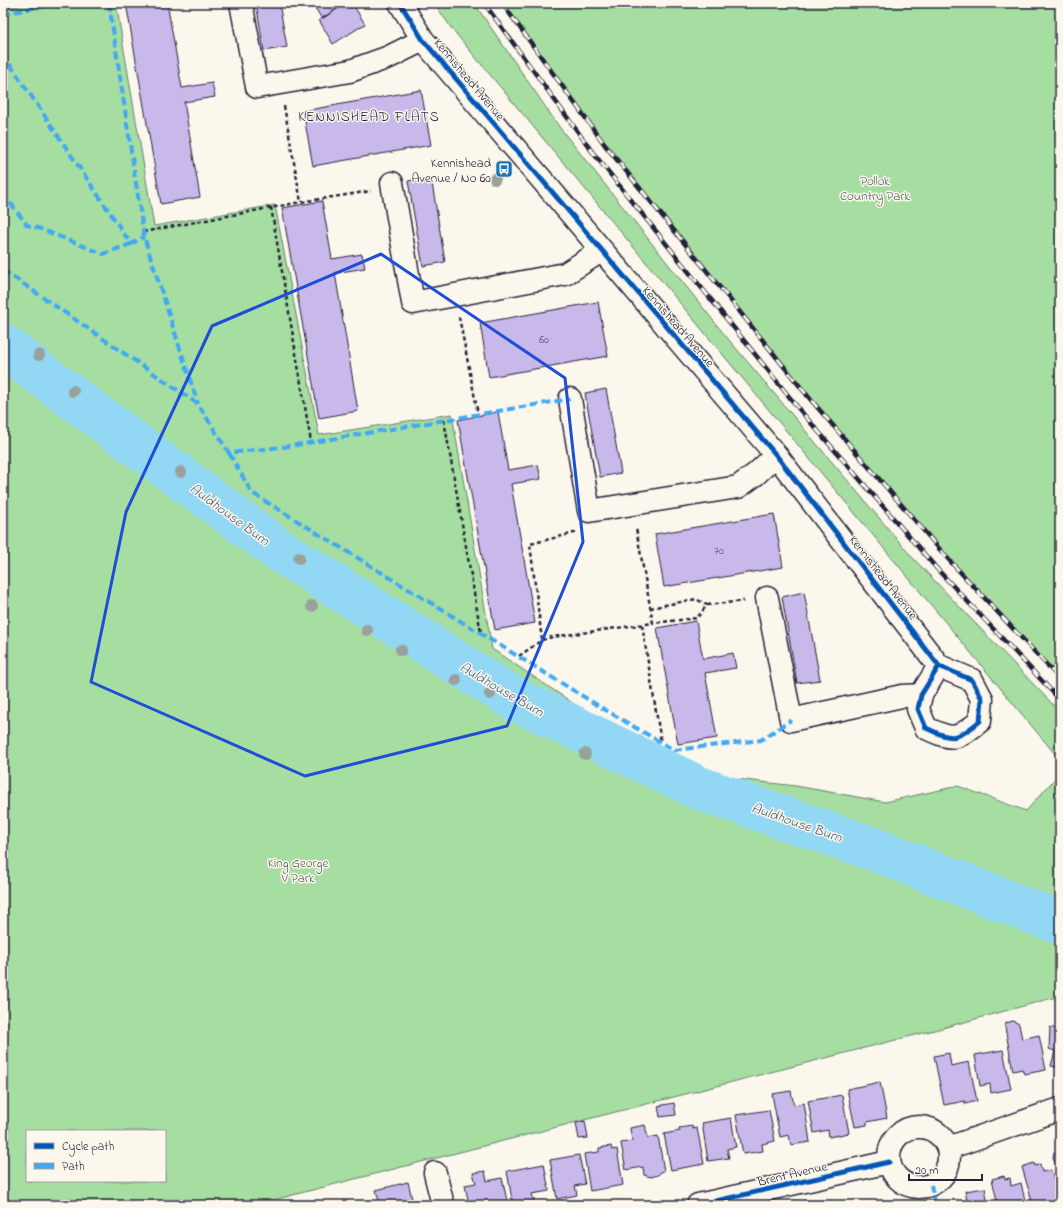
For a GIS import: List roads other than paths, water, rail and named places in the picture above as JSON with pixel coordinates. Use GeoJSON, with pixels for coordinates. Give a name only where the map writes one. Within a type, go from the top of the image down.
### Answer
{"type":"FeatureCollection","features":[{"type":"Feature","properties":{"kind":"street","name":"Kennishead Avenue"},"geometry":{"type":"LineString","coordinates":[[241,3],[257,87],[350,71],[389,57],[423,40]]}},
{"type":"Feature","properties":{"kind":"street","name":"Kennishead Avenue"},"geometry":{"type":"LineString","coordinates":[[400,3],[423,40],[601,252],[776,455],[939,666],[972,680],[982,699],[980,721],[964,734],[949,738],[926,728],[918,709],[921,695],[939,666]]}},
{"type":"Feature","properties":{"kind":"street"},"geometry":{"type":"LineString","coordinates":[[393,185],[413,303],[565,274],[601,252]]}},
{"type":"Feature","properties":{"kind":"street"},"geometry":{"type":"LineString","coordinates":[[570,399],[589,511],[738,487],[756,474],[776,455]]}},
{"type":"Feature","properties":{"kind":"street"},"geometry":{"type":"LineString","coordinates":[[767,598],[791,720],[902,696],[921,695]]}},
{"type":"Feature","properties":{"kind":"street"},"geometry":{"type":"LineString","coordinates":[[948,1148],[1060,1110]]}},
{"type":"Feature","properties":{"kind":"street"},"geometry":{"type":"LineString","coordinates":[[917,1127],[927,1128],[936,1132],[943,1139],[948,1148],[949,1156],[944,1173],[931,1185],[922,1187],[913,1186],[898,1178],[889,1162],[889,1152],[893,1143],[899,1135],[907,1129],[917,1127]]}},
{"type":"Feature","properties":{"kind":"street","name":"Brent Avenue"},"geometry":{"type":"LineString","coordinates":[[698,1205],[889,1162]]}},
{"type":"Feature","properties":{"kind":"street"},"geometry":{"type":"LineString","coordinates":[[435,1173],[443,1205]]}},
{"type":"Feature","properties":{"kind":"waterway","name":"Auldhouse Burn"},"geometry":{"type":"LineString","coordinates":[[3,346],[276,548],[511,697],[699,788],[876,850],[1060,923]]}},
{"type":"Feature","properties":{"kind":"railway"},"geometry":{"type":"LineString","coordinates":[[484,3],[594,154],[799,409],[938,570],[1060,700]]}},
{"type":"Feature","properties":{"kind":"railway"},"geometry":{"type":"LineString","coordinates":[[502,3],[605,145],[811,400],[949,560],[1060,679]]}},
{"type":"Feature","properties":{"kind":"place","name":"Kennishead Avenue / No 60"},"geometry":{"type":"Point","coordinates":[504,169]}},
{"type":"Feature","properties":{"kind":"district","name":"KENNISHEAD FLATS"},"geometry":{"type":"Point","coordinates":[369,116]}},
{"type":"Feature","properties":{"kind":"park label","name":"Pollok Country Park"},"geometry":{"type":"Point","coordinates":[875,188]}},
{"type":"Feature","properties":{"kind":"park label","name":"King George V Park"},"geometry":{"type":"Point","coordinates":[298,870]}}]}
